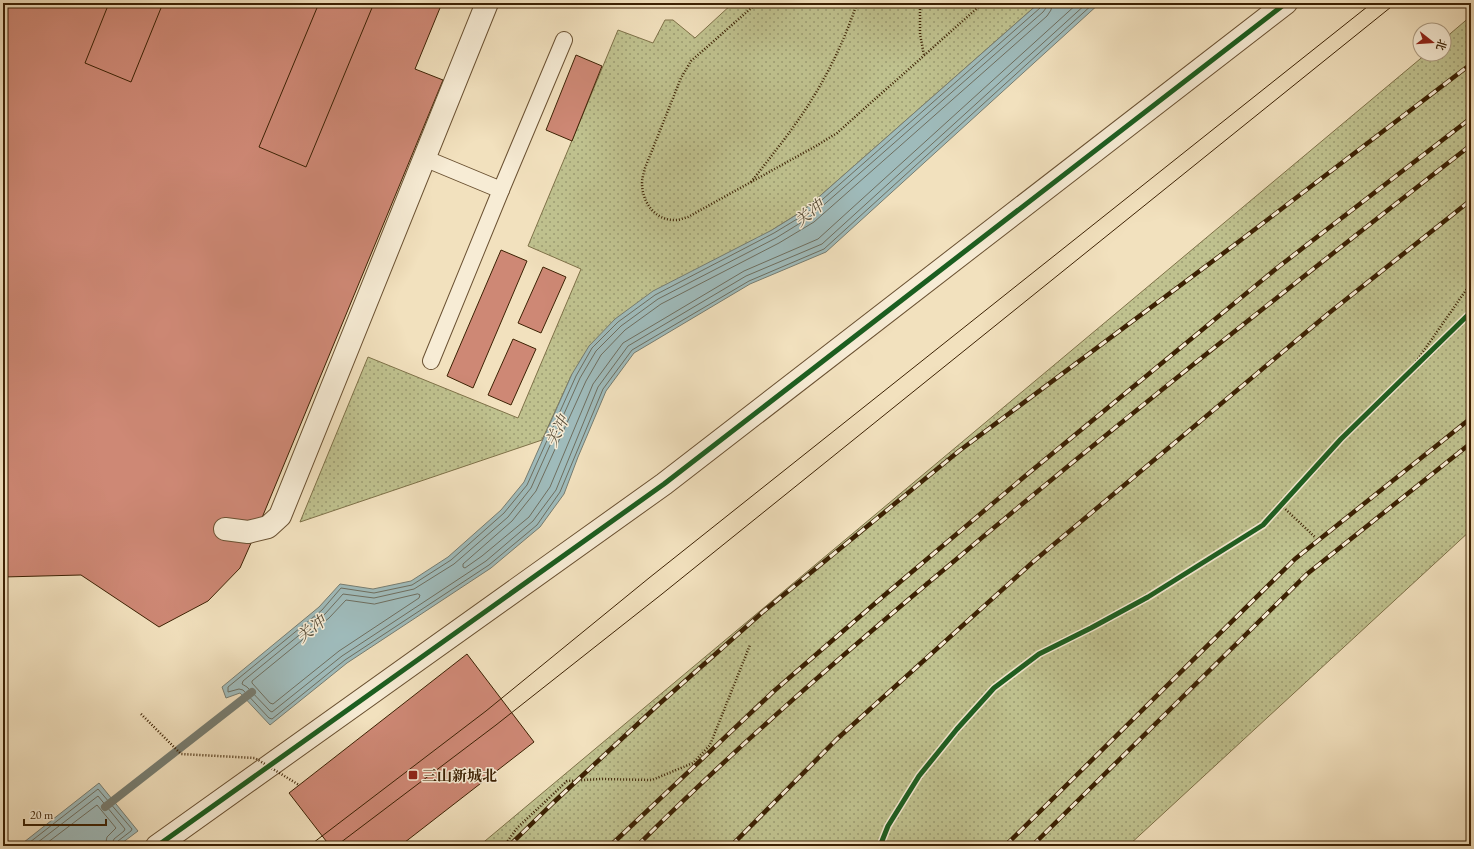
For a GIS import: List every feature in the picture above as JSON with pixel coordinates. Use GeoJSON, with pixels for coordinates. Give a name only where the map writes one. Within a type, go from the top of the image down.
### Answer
{"type":"FeatureCollection","features":[{"type":"Feature","properties":{"kind":"street"},"geometry":{"type":"LineString","coordinates":[[225,529],[248,532],[268,527],[280,516],[487,3]]}},
{"type":"Feature","properties":{"kind":"street"},"geometry":{"type":"LineString","coordinates":[[157,846],[664,484],[1286,3]]}},
{"type":"Feature","properties":{"kind":"lane"},"geometry":{"type":"LineString","coordinates":[[431,361],[564,40]]}},
{"type":"Feature","properties":{"kind":"lane"},"geometry":{"type":"LineString","coordinates":[[424,158],[501,190]]}},
{"type":"Feature","properties":{"kind":"path"},"geometry":{"type":"LineString","coordinates":[[757,3],[691,61],[680,78],[645,168],[642,183],[643,193],[647,205],[662,218],[676,220],[688,217],[837,133],[983,3]]}},
{"type":"Feature","properties":{"kind":"path"},"geometry":{"type":"LineString","coordinates":[[750,183],[803,114],[830,69],[857,3]]}},
{"type":"Feature","properties":{"kind":"path"},"geometry":{"type":"LineString","coordinates":[[920,3],[920,34],[924,55]]}},
{"type":"Feature","properties":{"kind":"path"},"geometry":{"type":"LineString","coordinates":[[1411,369],[1471,283]]}},
{"type":"Feature","properties":{"kind":"path"},"geometry":{"type":"LineString","coordinates":[[1406,374],[1434,347]]}},
{"type":"Feature","properties":{"kind":"path"},"geometry":{"type":"LineString","coordinates":[[1277,510],[1286,499]]}},
{"type":"Feature","properties":{"kind":"path"},"geometry":{"type":"LineString","coordinates":[[1281,505],[1316,537]]}},
{"type":"Feature","properties":{"kind":"path"},"geometry":{"type":"LineString","coordinates":[[504,846],[517,828],[567,781],[601,779],[652,780],[693,763],[710,745],[750,645]]}},
{"type":"Feature","properties":{"kind":"path"},"geometry":{"type":"LineString","coordinates":[[141,714],[181,754],[255,758],[299,785]]}},
{"type":"Feature","properties":{"kind":"green space"},"geometry":{"type":"Polygon","coordinates":[[[733,3],[1039,3],[804,210],[772,230],[572,374],[542,440],[300,522],[368,357],[518,418],[581,269],[528,246],[618,30],[653,43],[665,20],[673,20],[695,38],[733,3]]]}},
{"type":"Feature","properties":{"kind":"green space"},"geometry":{"type":"Polygon","coordinates":[[[1471,16],[1471,530],[1128,846],[479,846],[1416,62],[1452,62],[1452,32],[1471,16]]]}},
{"type":"Feature","properties":{"kind":"water"},"geometry":{"type":"Polygon","coordinates":[[[1039,3],[1100,3],[826,252],[750,284],[634,353],[606,391],[564,494],[540,527],[491,568],[347,663],[270,725],[240,693],[226,698],[222,687],[319,607],[340,584],[373,589],[411,581],[448,557],[501,510],[524,482],[572,374],[589,346],[615,319],[653,291],[772,230],[804,210],[1039,3]]]}},
{"type":"Feature","properties":{"kind":"water"},"geometry":{"type":"Polygon","coordinates":[[[99,783],[138,831],[118,846],[19,846],[99,783]]]}},
{"type":"Feature","properties":{"kind":"building"},"geometry":{"type":"Polygon","coordinates":[[[3,3],[442,3],[415,69],[443,80],[240,568],[208,601],[159,627],[81,575],[3,577],[3,3]]]}},
{"type":"Feature","properties":{"kind":"building"},"geometry":{"type":"Polygon","coordinates":[[[109,3],[163,3],[131,82],[85,63],[109,3]]]}},
{"type":"Feature","properties":{"kind":"building"},"geometry":{"type":"Polygon","coordinates":[[[319,3],[374,3],[306,167],[259,147],[319,3]]]}},
{"type":"Feature","properties":{"kind":"building"},"geometry":{"type":"Polygon","coordinates":[[[576,55],[602,66],[572,141],[546,130],[576,55]]]}},
{"type":"Feature","properties":{"kind":"building"},"geometry":{"type":"Polygon","coordinates":[[[501,250],[527,261],[473,388],[447,376],[501,250]]]}},
{"type":"Feature","properties":{"kind":"building"},"geometry":{"type":"Polygon","coordinates":[[[543,267],[566,277],[541,333],[518,323],[543,267]]]}},
{"type":"Feature","properties":{"kind":"building"},"geometry":{"type":"Polygon","coordinates":[[[513,339],[536,349],[511,405],[488,395],[513,339]]]}},
{"type":"Feature","properties":{"kind":"building"},"geometry":{"type":"Polygon","coordinates":[[[467,654],[534,742],[400,846],[330,846],[289,793],[467,654]]]}},
{"type":"Feature","properties":{"kind":"waterway","name":"关冲"},"geometry":{"type":"LineString","coordinates":[[105,807],[252,692]]}},
{"type":"Feature","properties":{"kind":"tram line"},"geometry":{"type":"LineString","coordinates":[[309,846],[486,711],[649,578],[1372,3]]}},
{"type":"Feature","properties":{"kind":"tram line"},"geometry":{"type":"LineString","coordinates":[[336,846],[496,725],[662,594],[1396,3]]}},
{"type":"Feature","properties":{"kind":"railway"},"geometry":{"type":"LineString","coordinates":[[509,846],[658,705],[764,611],[959,451],[1237,243],[1471,64]]}},
{"type":"Feature","properties":{"kind":"railway"},"geometry":{"type":"LineString","coordinates":[[610,846],[774,691],[1024,477],[1277,268],[1471,118]]}},
{"type":"Feature","properties":{"kind":"railway"},"geometry":{"type":"LineString","coordinates":[[637,846],[754,734],[876,627],[959,557],[1085,452],[1342,246],[1471,145]]}},
{"type":"Feature","properties":{"kind":"railway"},"geometry":{"type":"LineString","coordinates":[[731,846],[837,739],[1034,561],[1329,313],[1471,200]]}},
{"type":"Feature","properties":{"kind":"railway"},"geometry":{"type":"LineString","coordinates":[[1005,846],[1295,559],[1471,418]]}},
{"type":"Feature","properties":{"kind":"railway"},"geometry":{"type":"LineString","coordinates":[[1032,846],[1307,574],[1471,443]]}},
{"type":"Feature","properties":{"kind":"cycle path"},"geometry":{"type":"LineString","coordinates":[[157,846],[664,484],[1286,3]]}},
{"type":"Feature","properties":{"kind":"cycle path"},"geometry":{"type":"LineString","coordinates":[[880,846],[888,826],[919,776],[957,729],[994,688],[1039,654],[1148,597],[1263,525],[1341,439],[1471,312]]}},
{"type":"Feature","properties":{"kind":"place","name":"三山新城北"},"geometry":{"type":"Point","coordinates":[413,775]}}]}
